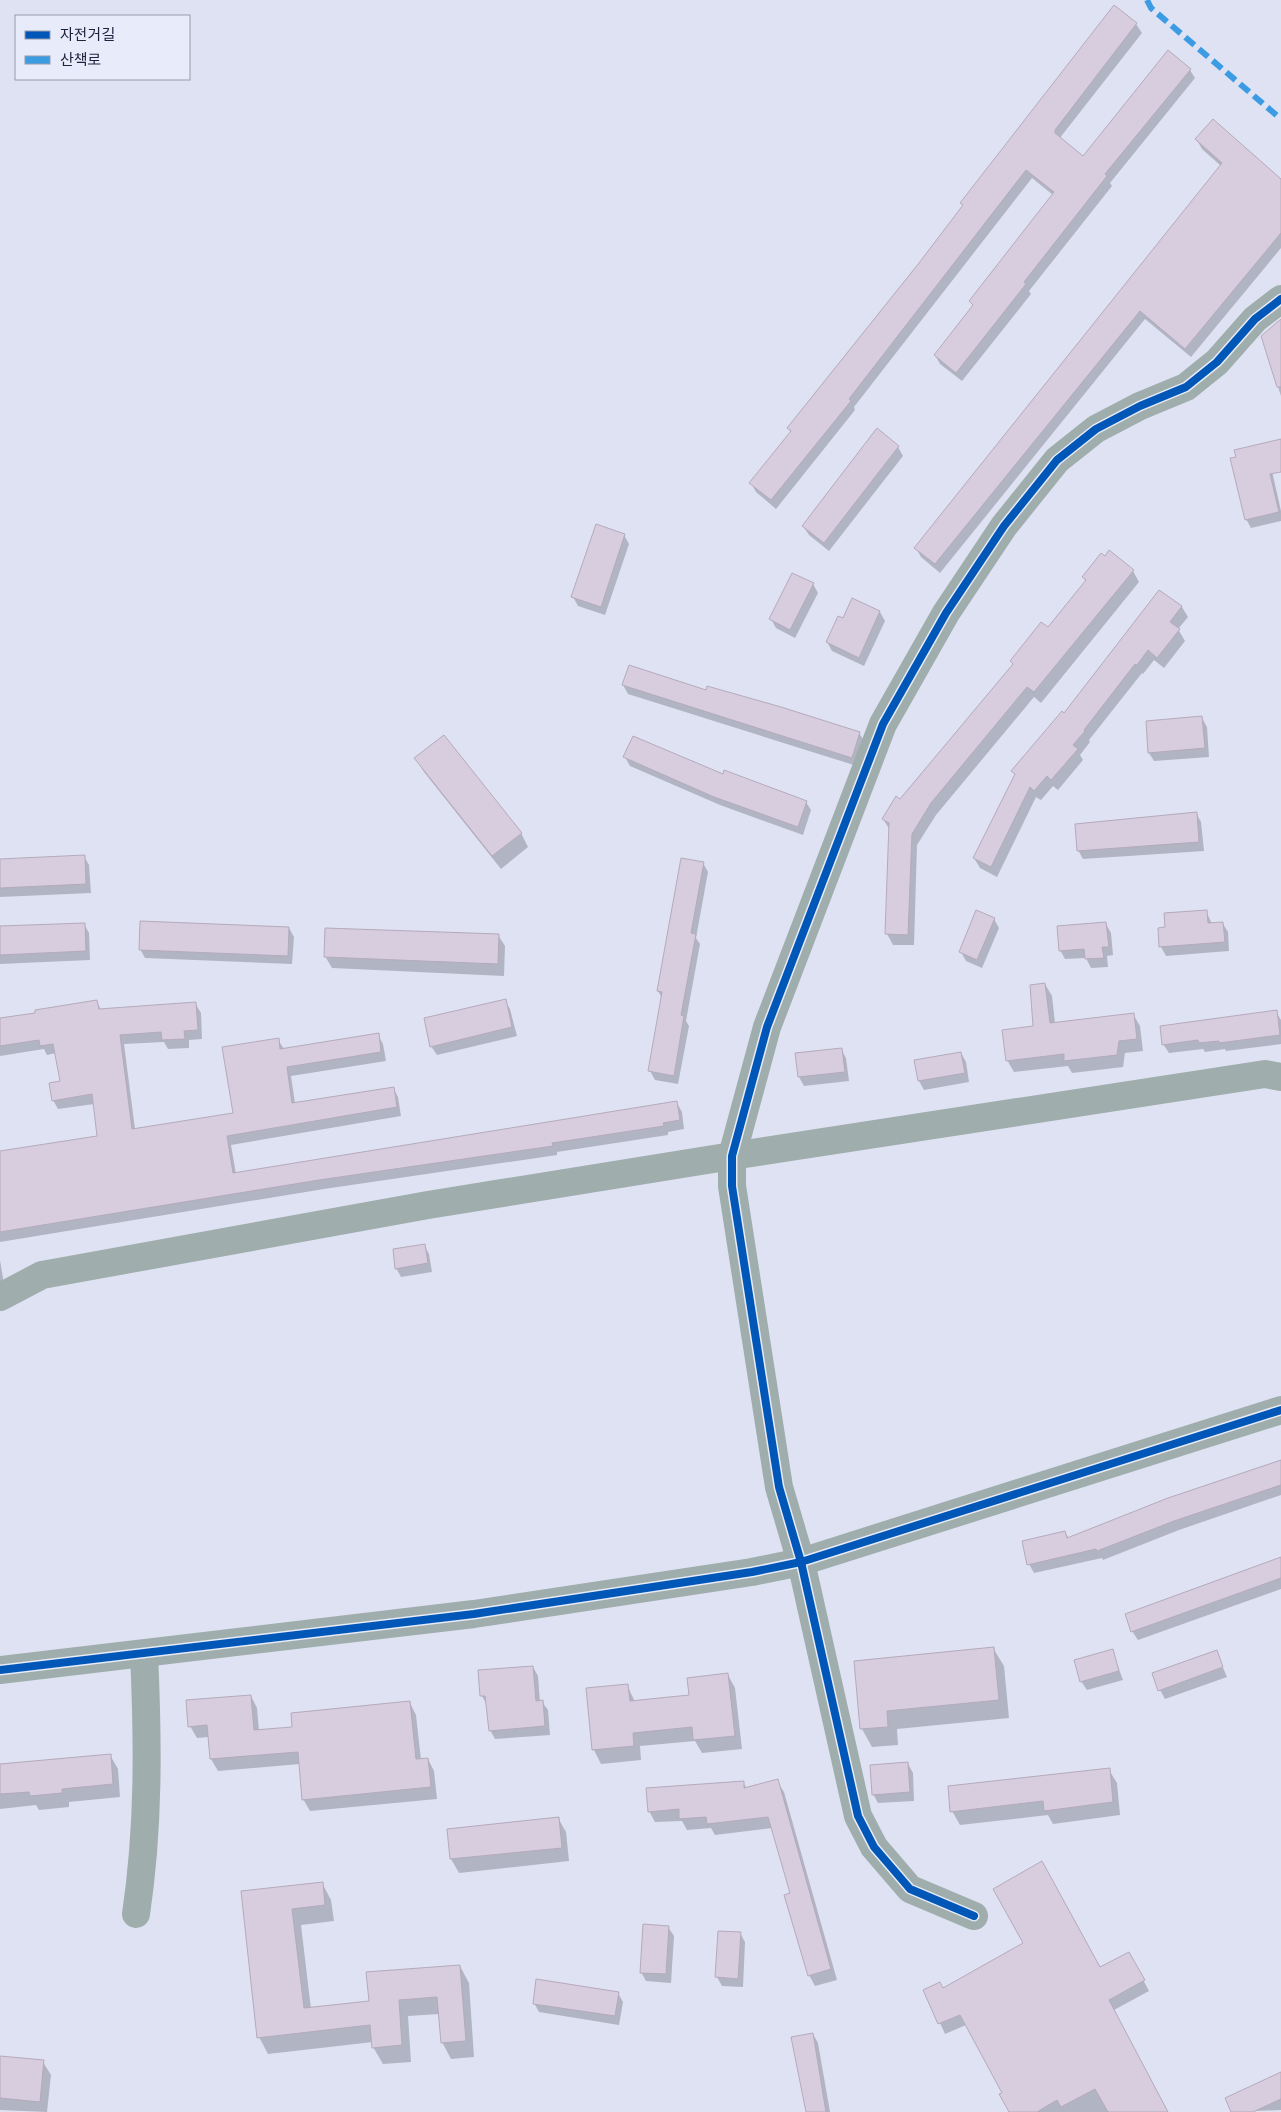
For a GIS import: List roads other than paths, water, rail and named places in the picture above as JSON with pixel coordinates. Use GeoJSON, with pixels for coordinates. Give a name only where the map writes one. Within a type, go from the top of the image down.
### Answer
{"type":"FeatureCollection","features":[{"type":"Feature","properties":{"kind":"street"},"geometry":{"type":"LineString","coordinates":[[974,1916],[910,1888],[874,1847],[858,1816],[801,1562],[779,1487],[732,1186],[732,1156],[767,1027],[883,724],[946,614],[1004,526],[1057,460],[1096,430],[1140,406],[1186,387],[1217,362],[1256,319],[1281,299]]}},
{"type":"Feature","properties":{"kind":"street"},"geometry":{"type":"LineString","coordinates":[[0,1297],[42,1275],[428,1206],[732,1156],[1265,1074],[1281,1077]]}},
{"type":"Feature","properties":{"kind":"street"},"geometry":{"type":"LineString","coordinates":[[0,1670],[474,1614],[752,1572],[801,1562],[1281,1410]]}},
{"type":"Feature","properties":{"kind":"street"},"geometry":{"type":"LineString","coordinates":[[136,1914],[143,1865],[149,1747],[144,1654]]}}]}
